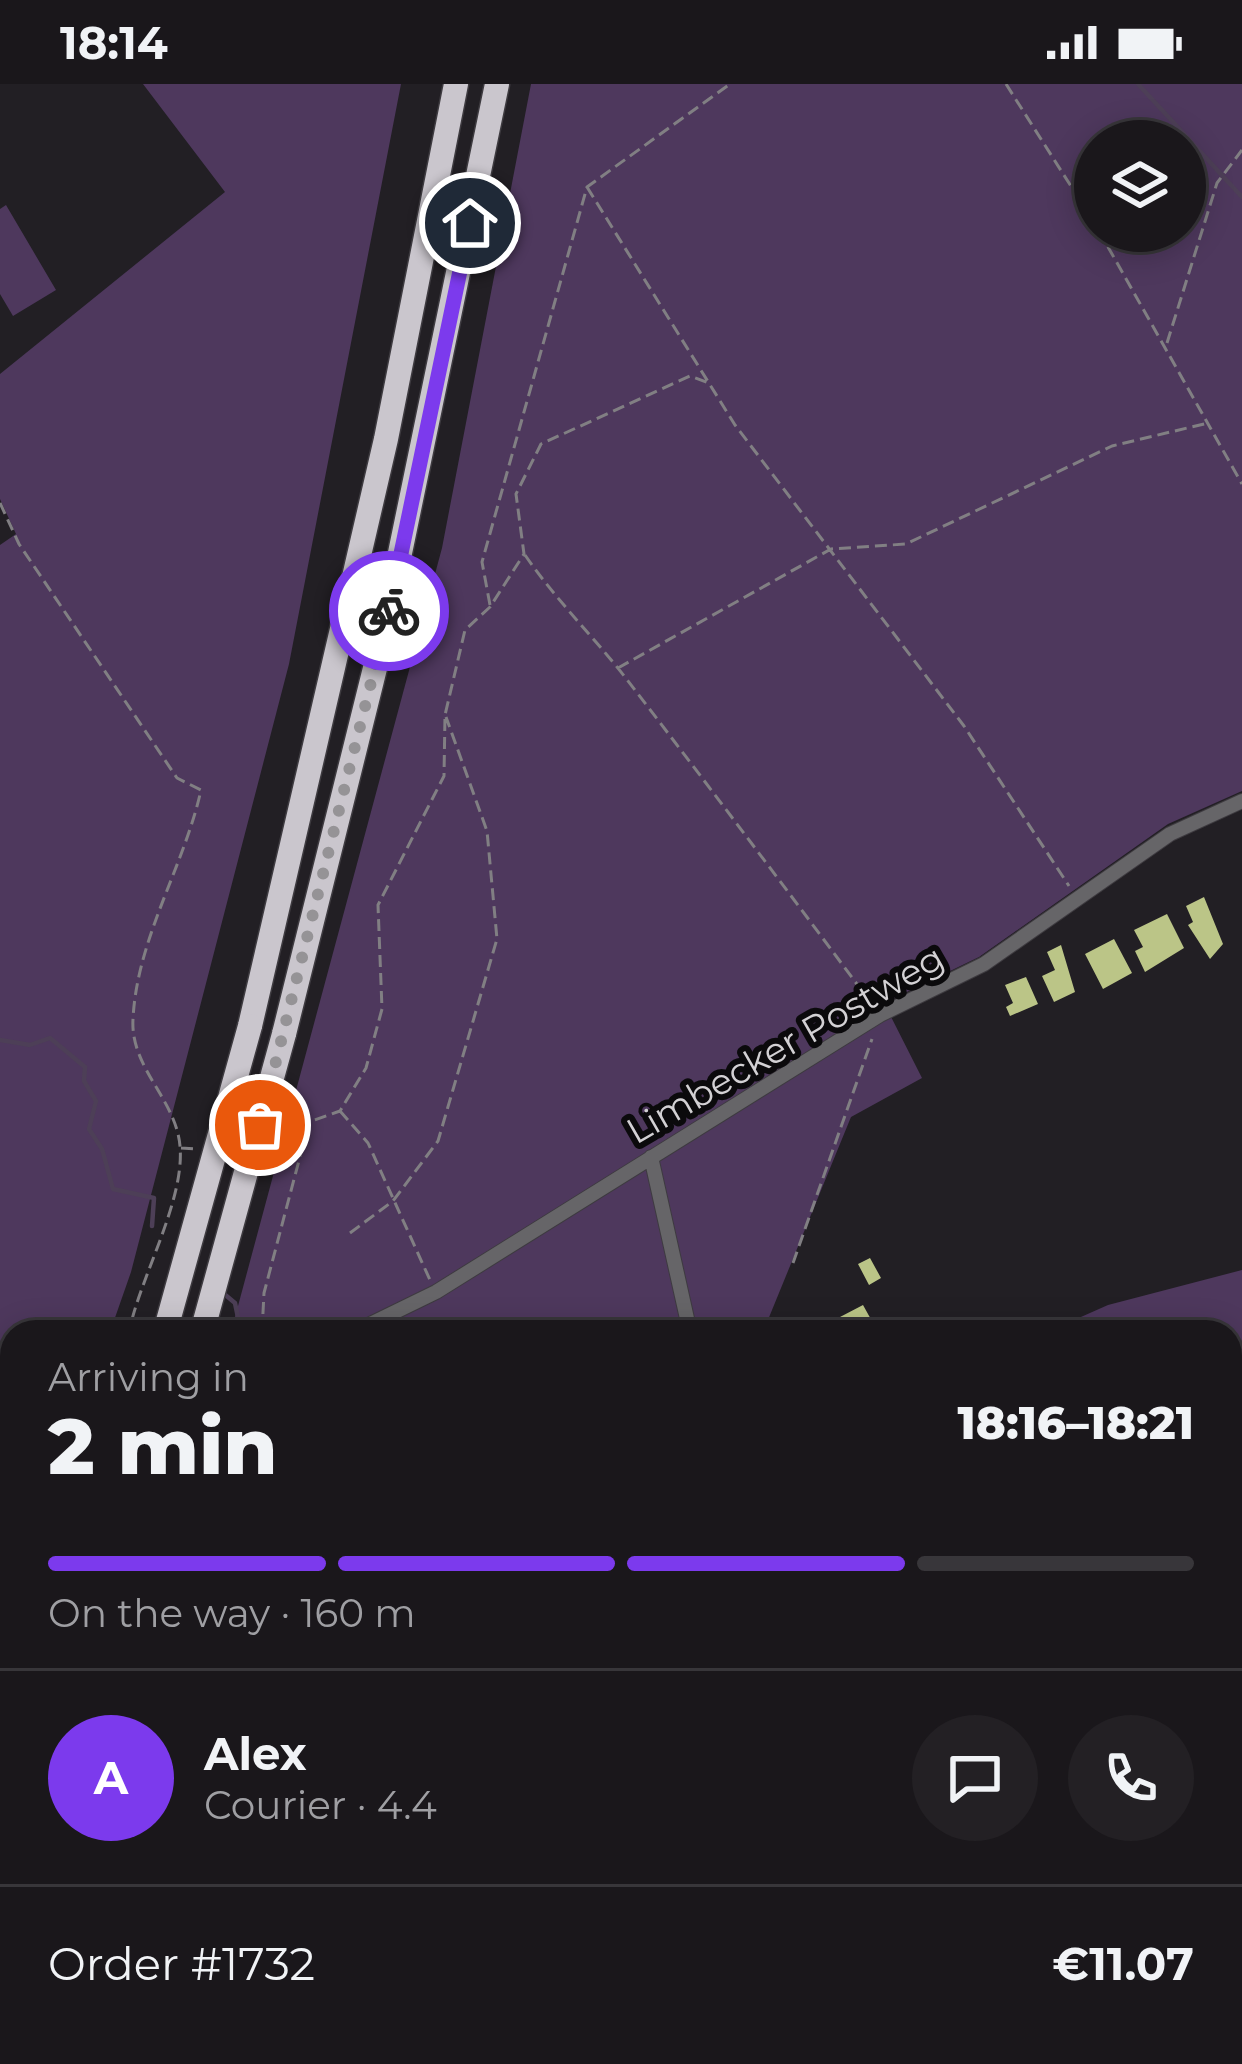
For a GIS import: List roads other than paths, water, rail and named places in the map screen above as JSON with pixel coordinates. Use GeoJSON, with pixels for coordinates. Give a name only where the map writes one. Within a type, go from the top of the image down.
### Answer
{"type":"FeatureCollection","features":[{"type":"Feature","properties":{"kind":"highway"},"geometry":{"type":"LineString","coordinates":[[168,1320],[250,1026],[386,439],[456,84]]}},
{"type":"Feature","properties":{"kind":"highway"},"geometry":{"type":"LineString","coordinates":[[205,1320],[284,1034],[382,640],[497,84]]}},
{"type":"Feature","properties":{"kind":"street","name":"Limbecker Postweg"},"geometry":{"type":"LineString","coordinates":[[379,1320],[436,1292],[880,1015],[984,964],[1170,834],[1242,801]]}},
{"type":"Feature","properties":{"kind":"street"},"geometry":{"type":"LineString","coordinates":[[651,1157],[688,1320]]}},
{"type":"Feature","properties":{"kind":"waterway"},"geometry":{"type":"LineString","coordinates":[[1138,84],[1242,197]]}},
{"type":"Feature","properties":{"kind":"waterway"},"geometry":{"type":"LineString","coordinates":[[0,1040],[30,1045],[50,1038],[85,1067],[84,1081],[96,1101],[89,1129],[102,1149],[113,1189],[154,1198],[152,1226]]}},
{"type":"Feature","properties":{"kind":"waterway"},"geometry":{"type":"LineString","coordinates":[[223,1293],[235,1303],[239,1320]]}}]}
